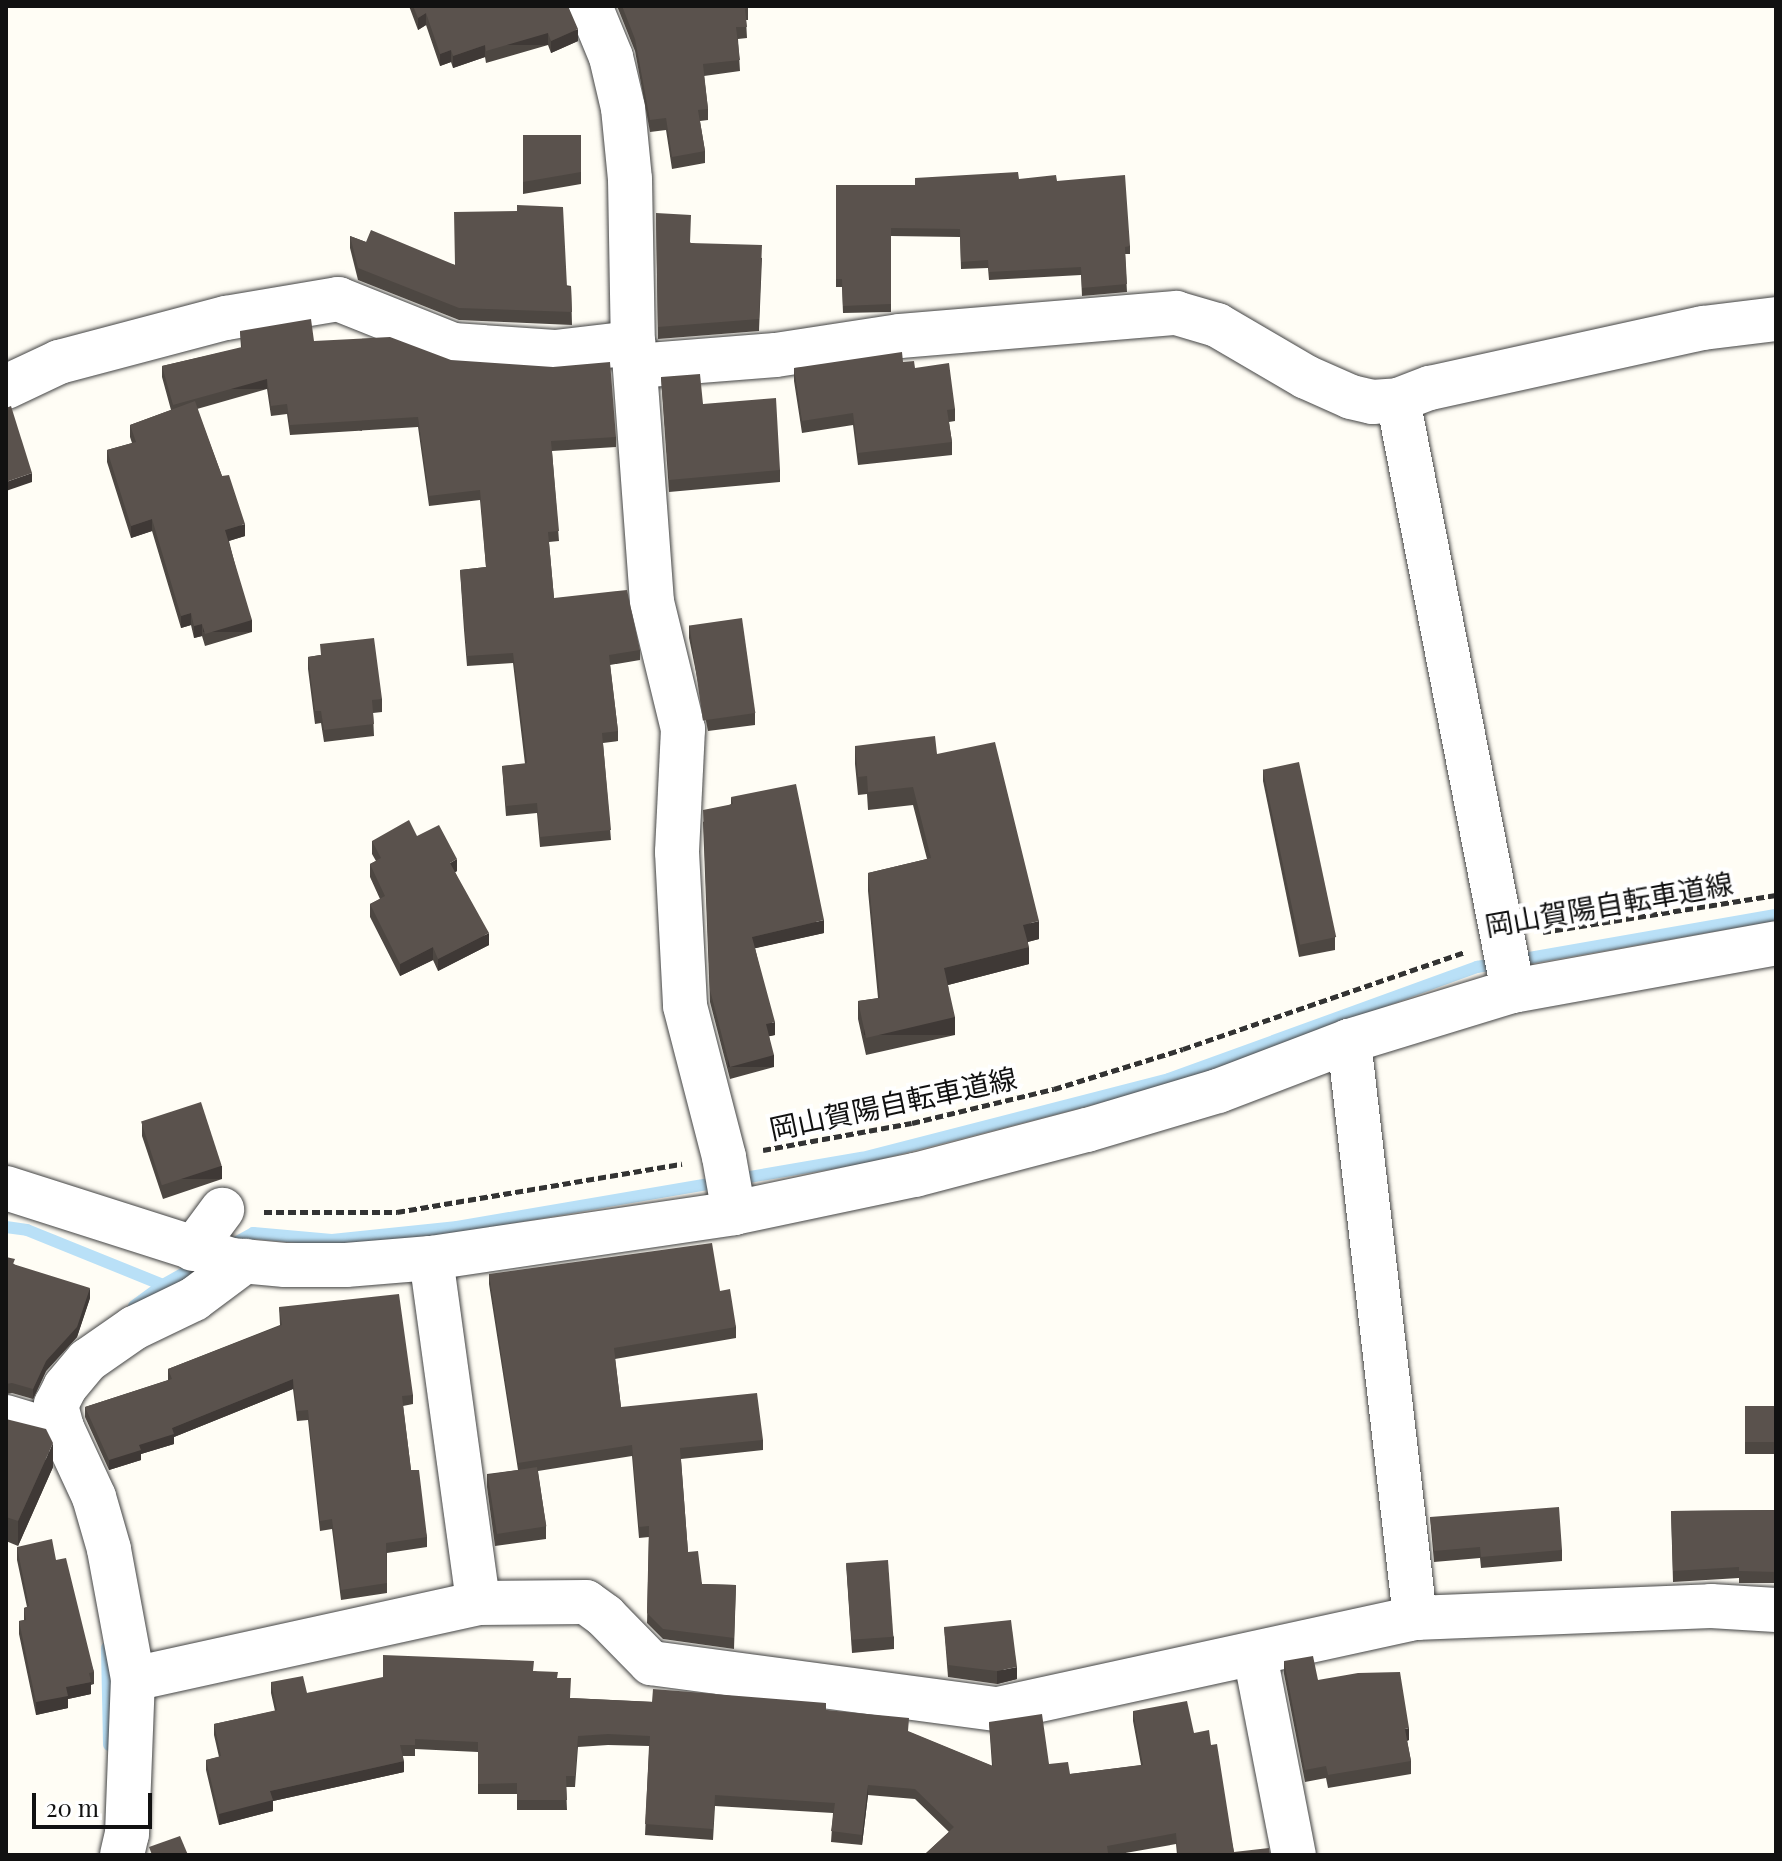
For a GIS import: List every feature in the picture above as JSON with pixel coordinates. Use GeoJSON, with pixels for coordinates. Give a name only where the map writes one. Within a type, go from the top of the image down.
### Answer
{"type":"FeatureCollection","features":[{"type":"Feature","properties":{"kind":"street"},"geometry":{"type":"LineString","coordinates":[[590,6],[611,57],[623,108],[630,179],[635,355],[652,602],[683,729],[677,852],[685,1006],[729,1182]]}},
{"type":"Feature","properties":{"kind":"street"},"geometry":{"type":"LineString","coordinates":[[6,387],[59,362],[211,322],[338,299],[453,345],[635,355],[776,355],[900,336],[1176,313],[1217,325],[1253,349],[1351,397],[1372,402],[1398,400],[1430,388],[1703,328],[1776,319]]}},
{"type":"Feature","properties":{"kind":"street"},"geometry":{"type":"LineString","coordinates":[[1398,400],[1507,964]]}},
{"type":"Feature","properties":{"kind":"street"},"geometry":{"type":"LineString","coordinates":[[6,1188],[217,1256],[346,1265],[431,1258],[729,1182],[915,1175],[1087,1130],[1218,1091],[1349,1041],[1507,964],[1776,943]]}},
{"type":"Feature","properties":{"kind":"street"},"geometry":{"type":"LineString","coordinates":[[1349,1041],[1415,1618]]}},
{"type":"Feature","properties":{"kind":"street"},"geometry":{"type":"LineString","coordinates":[[122,1855],[127,1834],[133,1679],[109,1549],[94,1497],[42,1425],[78,1369],[134,1328],[194,1299],[217,1256],[222,1210]]}},
{"type":"Feature","properties":{"kind":"street"},"geometry":{"type":"LineString","coordinates":[[431,1258],[478,1603]]}},
{"type":"Feature","properties":{"kind":"street"},"geometry":{"type":"LineString","coordinates":[[133,1679],[478,1603],[586,1602],[605,1616],[651,1663],[998,1709],[1415,1618],[1711,1606],[1776,1610]]}},
{"type":"Feature","properties":{"kind":"street"},"geometry":{"type":"LineString","coordinates":[[1255,1655],[1294,1855]]}},
{"type":"Feature","properties":{"kind":"path","name":"岡山賀陽自転車道線"},"geometry":{"type":"LineString","coordinates":[[222,1210],[397,1212],[729,1182],[912,1123],[1054,1089],[1183,1049],[1776,895]]}},
{"type":"Feature","properties":{"kind":"building"},"geometry":{"type":"Polygon","coordinates":[[[413,6],[568,6],[578,29],[551,41],[548,33],[486,51],[485,45],[453,56],[451,50],[440,54],[426,13],[418,18],[413,6]]]}},
{"type":"Feature","properties":{"kind":"building"},"geometry":{"type":"Polygon","coordinates":[[[622,6],[748,6],[745,9],[747,27],[736,27],[740,60],[703,64],[708,109],[698,110],[705,151],[672,157],[666,118],[650,120],[635,39],[622,6]]]}},
{"type":"Feature","properties":{"kind":"building"},"geometry":{"type":"Polygon","coordinates":[[[523,135],[581,135],[581,172],[523,182],[523,135]]]}},
{"type":"Feature","properties":{"kind":"building"},"geometry":{"type":"Polygon","coordinates":[[[1018,172],[1019,179],[1056,175],[1057,181],[1125,175],[1130,246],[1125,247],[1127,284],[1082,288],[1081,267],[989,272],[988,260],[961,262],[960,229],[891,228],[891,304],[843,306],[842,279],[836,279],[836,185],[915,185],[915,178],[1018,172]]]}},
{"type":"Feature","properties":{"kind":"building"},"geometry":{"type":"Polygon","coordinates":[[[517,205],[563,207],[567,287],[571,286],[572,312],[459,308],[358,268],[350,236],[366,242],[371,230],[455,265],[454,212],[517,211],[517,205]]]}},
{"type":"Feature","properties":{"kind":"building"},"geometry":{"type":"Polygon","coordinates":[[[656,213],[691,215],[690,243],[762,245],[759,319],[658,327],[656,213]]]}},
{"type":"Feature","properties":{"kind":"building"},"geometry":{"type":"Polygon","coordinates":[[[311,319],[314,341],[390,337],[451,360],[553,367],[610,362],[616,437],[551,441],[559,531],[548,532],[554,598],[627,590],[640,650],[609,655],[618,731],[602,733],[611,830],[540,837],[537,803],[506,806],[502,766],[527,763],[513,653],[467,656],[464,620],[460,570],[486,567],[480,490],[429,496],[418,417],[290,425],[287,404],[271,406],[267,379],[173,405],[162,366],[242,347],[240,331],[311,319]]]}},
{"type":"Feature","properties":{"kind":"building"},"geometry":{"type":"Polygon","coordinates":[[[902,352],[903,362],[914,361],[915,368],[949,363],[955,409],[947,410],[952,442],[858,453],[853,413],[802,421],[794,368],[902,352]]]}},
{"type":"Feature","properties":{"kind":"building"},"geometry":{"type":"Polygon","coordinates":[[[700,374],[703,404],[776,398],[780,470],[669,480],[661,377],[700,374]]]}},
{"type":"Feature","properties":{"kind":"building"},"geometry":{"type":"Polygon","coordinates":[[[195,401],[222,476],[229,475],[245,524],[225,530],[252,620],[205,634],[202,624],[194,626],[191,613],[181,616],[152,519],[131,526],[107,450],[136,442],[130,425],[195,401]]]}},
{"type":"Feature","properties":{"kind":"building"},"geometry":{"type":"Polygon","coordinates":[[[11,406],[32,473],[6,482],[6,408],[11,406]]]}},
{"type":"Feature","properties":{"kind":"building"},"geometry":{"type":"Polygon","coordinates":[[[742,618],[755,713],[703,720],[690,625],[742,618]]]}},
{"type":"Feature","properties":{"kind":"building"},"geometry":{"type":"Polygon","coordinates":[[[374,638],[382,699],[372,700],[374,724],[324,730],[321,711],[315,711],[308,657],[321,655],[320,644],[374,638]]]}},
{"type":"Feature","properties":{"kind":"building"},"geometry":{"type":"Polygon","coordinates":[[[935,736],[937,754],[995,742],[1039,921],[1023,925],[1029,947],[944,968],[955,1017],[866,1038],[858,1001],[880,998],[868,873],[931,858],[913,787],[868,792],[867,776],[858,777],[855,746],[935,736]]]}},
{"type":"Feature","properties":{"kind":"building"},"geometry":{"type":"Polygon","coordinates":[[[1299,762],[1336,937],[1300,945],[1263,770],[1299,762]]]}},
{"type":"Feature","properties":{"kind":"building"},"geometry":{"type":"Polygon","coordinates":[[[796,784],[824,920],[752,937],[775,1022],[766,1024],[774,1055],[730,1067],[710,990],[703,810],[733,804],[731,797],[796,784]]]}},
{"type":"Feature","properties":{"kind":"building"},"geometry":{"type":"Polygon","coordinates":[[[409,820],[417,836],[439,825],[457,859],[450,863],[489,933],[438,959],[433,947],[400,964],[370,904],[385,896],[370,864],[381,858],[372,841],[409,820]]]}},
{"type":"Feature","properties":{"kind":"building"},"geometry":{"type":"Polygon","coordinates":[[[201,1102],[222,1166],[162,1185],[141,1121],[201,1102]]]}},
{"type":"Feature","properties":{"kind":"building"},"geometry":{"type":"Polygon","coordinates":[[[712,1243],[720,1291],[730,1289],[736,1327],[614,1348],[621,1407],[757,1393],[763,1440],[680,1448],[688,1552],[698,1551],[702,1584],[736,1585],[734,1638],[663,1629],[647,1613],[649,1526],[639,1527],[632,1445],[518,1463],[489,1274],[712,1243]]]}},
{"type":"Feature","properties":{"kind":"building"},"geometry":{"type":"Polygon","coordinates":[[[6,1257],[15,1259],[13,1264],[90,1288],[77,1327],[46,1361],[33,1389],[6,1384],[6,1257]]]}},
{"type":"Feature","properties":{"kind":"building"},"geometry":{"type":"Polygon","coordinates":[[[399,1294],[413,1395],[402,1396],[411,1470],[419,1470],[427,1537],[386,1543],[387,1583],[341,1590],[332,1519],[320,1521],[308,1410],[297,1411],[293,1379],[172,1428],[174,1434],[139,1445],[141,1450],[109,1460],[85,1407],[172,1379],[168,1369],[282,1325],[279,1307],[399,1294]]]}},
{"type":"Feature","properties":{"kind":"building"},"geometry":{"type":"Polygon","coordinates":[[[1745,1406],[1776,1406],[1776,1442],[1745,1442],[1745,1406]]]}},
{"type":"Feature","properties":{"kind":"building"},"geometry":{"type":"Polygon","coordinates":[[[6,1419],[46,1429],[53,1443],[18,1521],[6,1517],[6,1419]]]}},
{"type":"Feature","properties":{"kind":"building"},"geometry":{"type":"Polygon","coordinates":[[[537,1467],[546,1526],[497,1534],[488,1475],[537,1467]]]}},
{"type":"Feature","properties":{"kind":"building"},"geometry":{"type":"Polygon","coordinates":[[[1559,1507],[1562,1550],[1481,1557],[1480,1547],[1434,1551],[1430,1517],[1559,1507]]]}},
{"type":"Feature","properties":{"kind":"building"},"geometry":{"type":"Polygon","coordinates":[[[1776,1510],[1776,1572],[1739,1571],[1739,1567],[1673,1571],[1671,1511],[1776,1510]]]}},
{"type":"Feature","properties":{"kind":"building"},"geometry":{"type":"Polygon","coordinates":[[[52,1539],[56,1560],[66,1558],[94,1672],[89,1673],[91,1682],[66,1687],[68,1696],[36,1702],[19,1621],[26,1620],[24,1608],[29,1606],[17,1547],[52,1539]]]}},
{"type":"Feature","properties":{"kind":"building"},"geometry":{"type":"Polygon","coordinates":[[[888,1560],[893,1637],[851,1640],[846,1563],[888,1560]]]}},
{"type":"Feature","properties":{"kind":"building"},"geometry":{"type":"Polygon","coordinates":[[[1011,1620],[1017,1667],[997,1671],[948,1665],[944,1627],[1011,1620]]]}},
{"type":"Feature","properties":{"kind":"building"},"geometry":{"type":"Polygon","coordinates":[[[383,1655],[534,1661],[533,1671],[558,1672],[557,1678],[571,1678],[570,1698],[652,1702],[653,1689],[826,1703],[826,1710],[909,1718],[908,1731],[993,1766],[989,1722],[1042,1714],[1049,1764],[1068,1762],[1070,1774],[1143,1765],[1133,1711],[1187,1701],[1194,1733],[1209,1730],[1211,1745],[1217,1744],[1234,1852],[1269,1848],[1270,1855],[1178,1855],[1176,1833],[1107,1846],[1108,1853],[1093,1855],[924,1855],[954,1827],[915,1789],[868,1785],[862,1835],[831,1831],[835,1803],[715,1795],[713,1829],[645,1824],[650,1736],[608,1734],[578,1736],[575,1776],[566,1776],[567,1800],[517,1800],[517,1783],[478,1784],[478,1742],[415,1739],[415,1745],[400,1745],[404,1761],[270,1791],[273,1800],[219,1814],[206,1760],[221,1756],[214,1724],[277,1710],[271,1682],[303,1676],[307,1693],[383,1677],[383,1655]]]}},
{"type":"Feature","properties":{"kind":"building"},"geometry":{"type":"Polygon","coordinates":[[[1313,1656],[1318,1680],[1358,1673],[1400,1672],[1411,1761],[1328,1775],[1326,1766],[1305,1770],[1284,1661],[1313,1656]]]}},
{"type":"Feature","properties":{"kind":"building"},"geometry":{"type":"Polygon","coordinates":[[[180,1836],[188,1855],[152,1855],[149,1847],[180,1836]]]}},
{"type":"Feature","properties":{"kind":"waterway"},"geometry":{"type":"LineString","coordinates":[[228,1247],[253,1233],[332,1240],[457,1227],[862,1158],[1169,1079],[1477,967],[1776,915]]}},
{"type":"Feature","properties":{"kind":"waterway"},"geometry":{"type":"LineString","coordinates":[[6,1227],[27,1230],[163,1285],[202,1263]]}},
{"type":"Feature","properties":{"kind":"waterway"},"geometry":{"type":"LineString","coordinates":[[134,1306],[163,1285]]}},
{"type":"Feature","properties":{"kind":"waterway"},"geometry":{"type":"LineString","coordinates":[[107,1648],[109,1745]]}}]}
